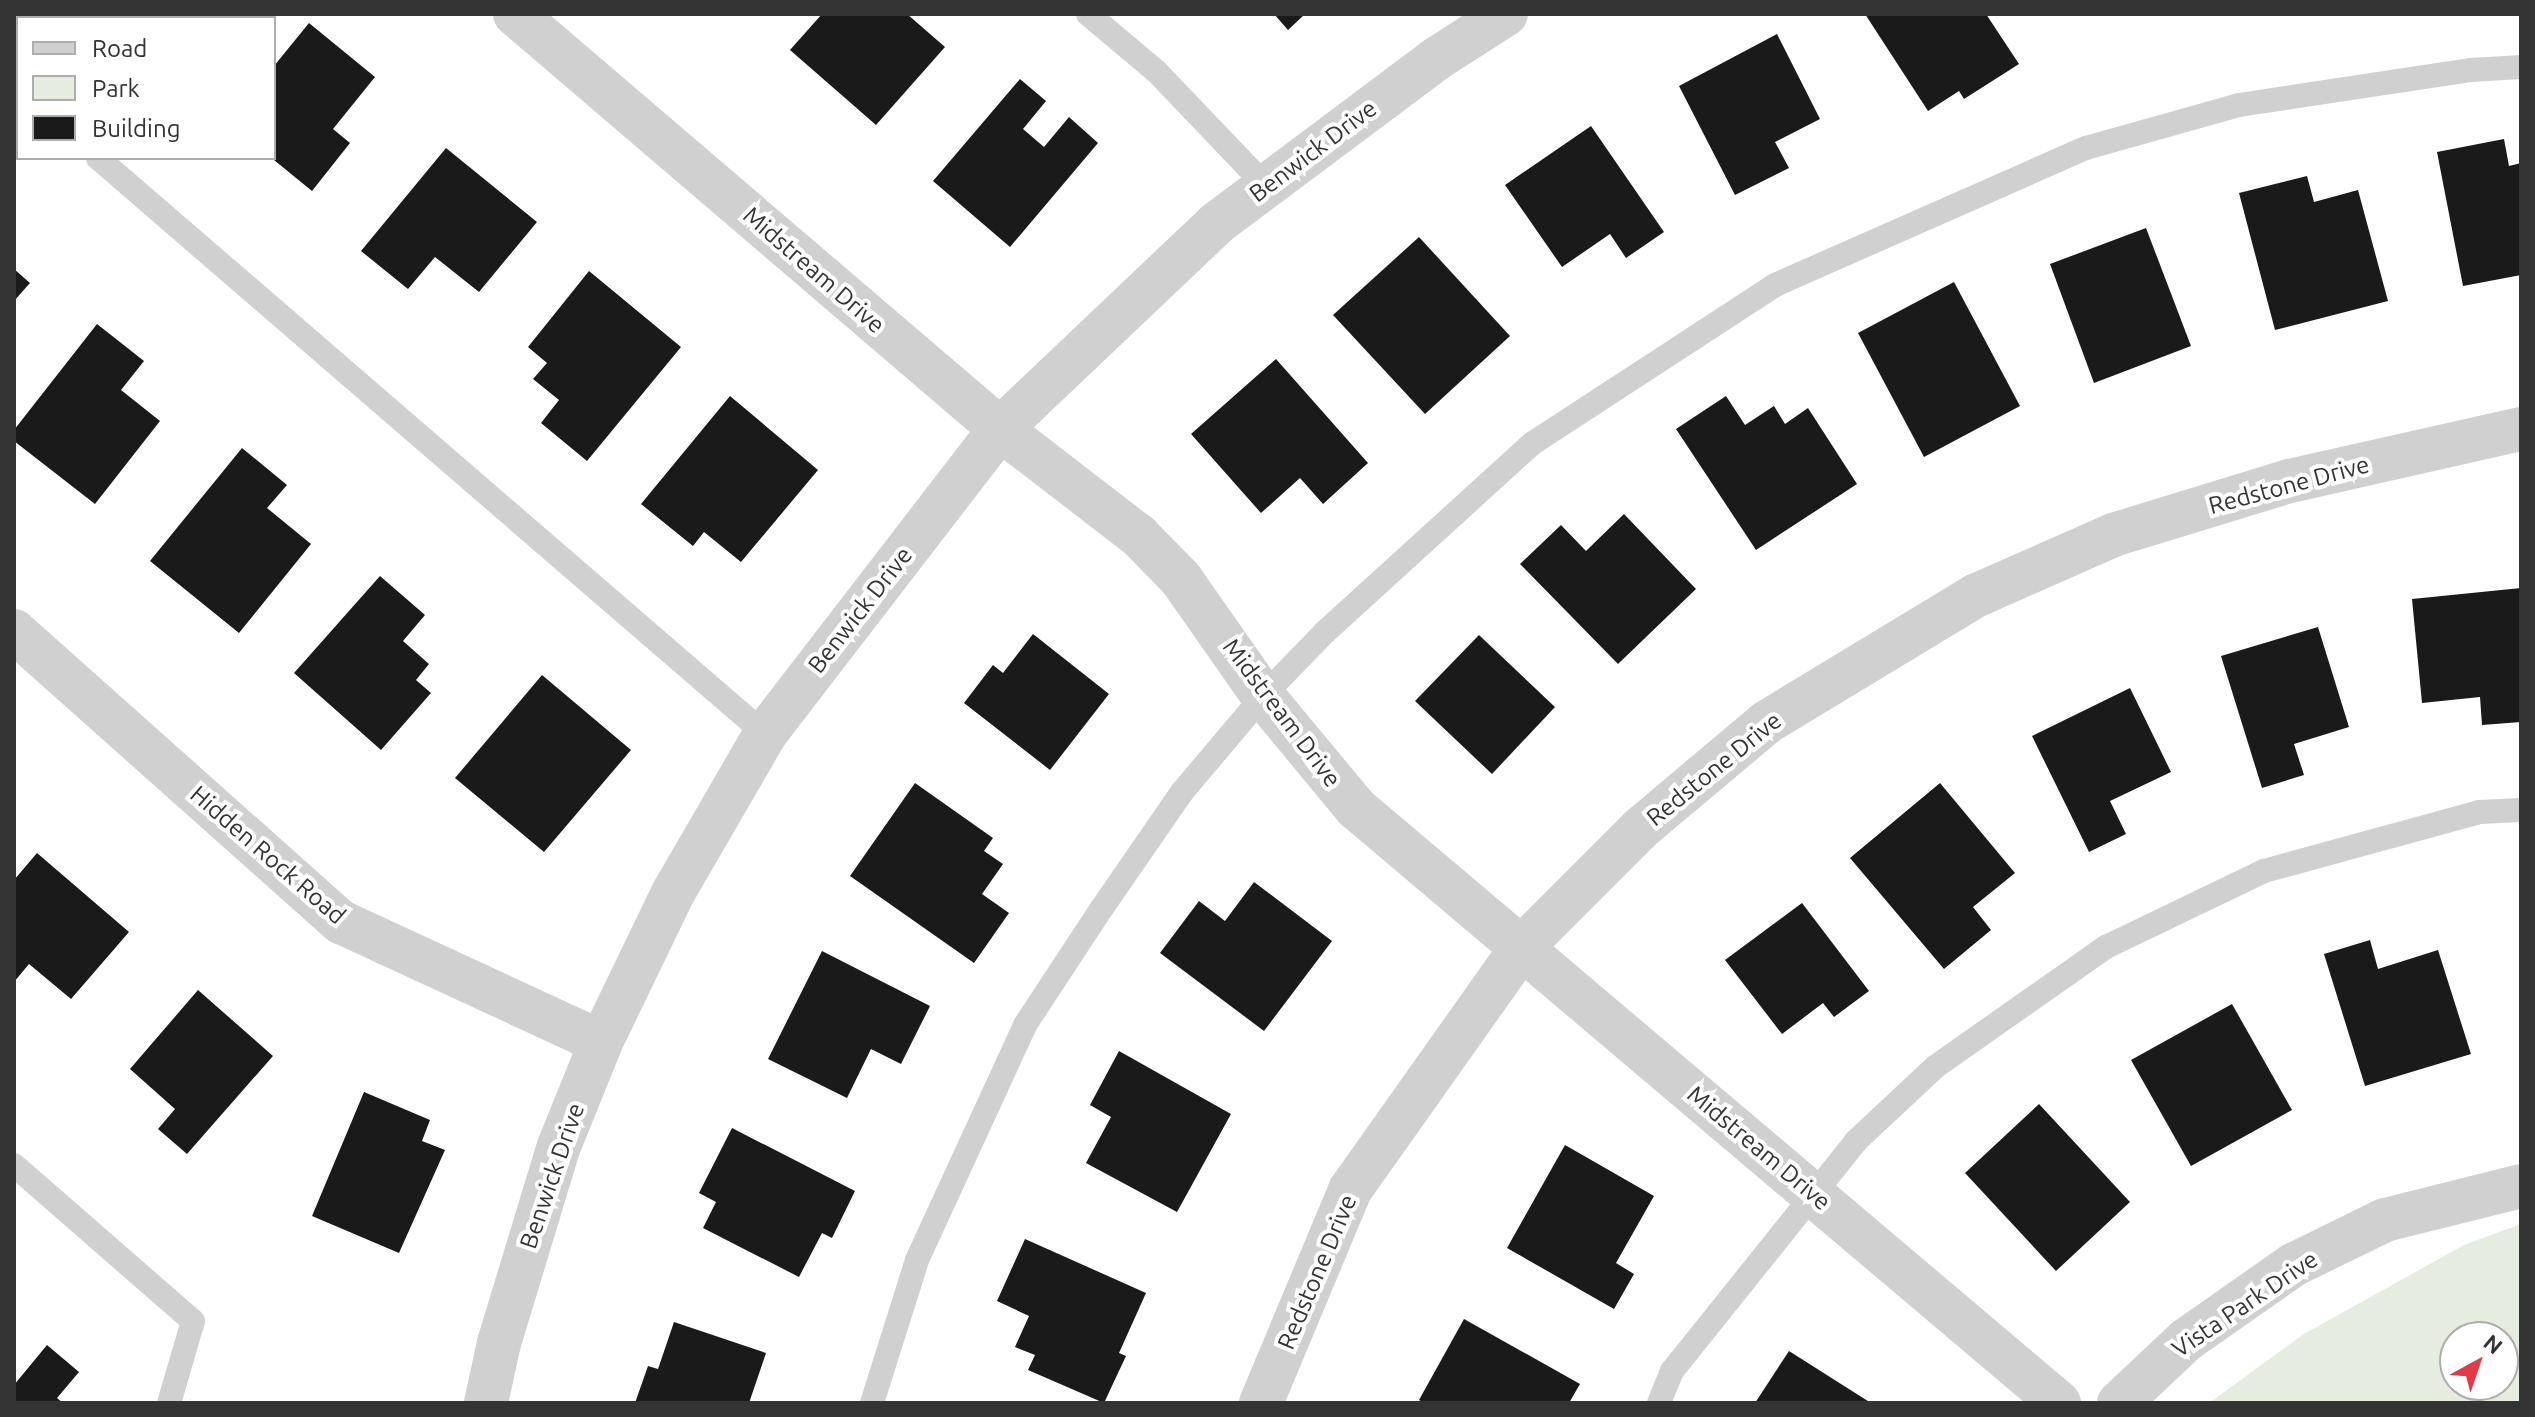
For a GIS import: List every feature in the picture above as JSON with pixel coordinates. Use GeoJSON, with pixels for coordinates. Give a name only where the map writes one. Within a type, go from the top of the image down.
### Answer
{"type":"FeatureCollection","features":[{"type":"Feature","properties":{"kind":"street","name":"Midstream Drive"},"geometry":{"type":"LineString","coordinates":[[515,14],[1000,429],[1139,536],[1171,568],[1224,637],[1263,696],[1356,808],[2059,1403]]}},
{"type":"Feature","properties":{"kind":"street","name":"Benwick Drive"},"geometry":{"type":"LineString","coordinates":[[486,1403],[499,1343],[559,1146],[601,1042],[673,893],[765,734],[1000,429],[1217,223],[1436,59],[1506,14]]}},
{"type":"Feature","properties":{"kind":"street","name":"Redstone Drive"},"geometry":{"type":"LineString","coordinates":[[1261,1403],[1350,1190],[1522,947],[1641,828],[1767,722],[1975,596],[2113,535],[2260,490],[2521,429]]}},
{"type":"Feature","properties":{"kind":"street","name":"Hidden Rock Road"},"geometry":{"type":"LineString","coordinates":[[14,631],[341,922],[601,1042]]}},
{"type":"Feature","properties":{"kind":"street","name":"Vista Park Drive"},"geometry":{"type":"LineString","coordinates":[[2119,1403],[2186,1340],[2293,1265],[2385,1220],[2521,1186]]}},
{"type":"Feature","properties":{"kind":"lane"},"geometry":{"type":"LineString","coordinates":[[1088,14],[1156,71],[1266,186]]}},
{"type":"Feature","properties":{"kind":"lane"},"geometry":{"type":"LineString","coordinates":[[872,1403],[917,1260],[1025,1025],[1182,792],[1263,696],[1325,632],[1533,443],[1775,285],[2086,148],[2239,105],[2471,70],[2521,67]]}},
{"type":"Feature","properties":{"kind":"lane"},"geometry":{"type":"LineString","coordinates":[[100,160],[765,734]]}},
{"type":"Feature","properties":{"kind":"lane"},"geometry":{"type":"LineString","coordinates":[[1659,1403],[1672,1371],[1856,1141],[1935,1067],[2106,947],[2264,871],[2480,812],[2521,810]]}},
{"type":"Feature","properties":{"kind":"lane"},"geometry":{"type":"LineString","coordinates":[[14,1165],[193,1321],[169,1403]]}},
{"type":"Feature","properties":{"kind":"green space"},"geometry":{"type":"Polygon","coordinates":[[[2521,1224],[2521,1403],[2209,1403],[2304,1334],[2464,1245],[2521,1224]]]}},
{"type":"Feature","properties":{"kind":"building"},"geometry":{"type":"Polygon","coordinates":[[[93,14],[219,14],[217,16],[91,16],[93,14]]]}},
{"type":"Feature","properties":{"kind":"building"},"geometry":{"type":"Polygon","coordinates":[[[822,14],[907,14],[945,47],[876,125],[790,50],[822,14]]]}},
{"type":"Feature","properties":{"kind":"building"},"geometry":{"type":"Polygon","coordinates":[[[1274,14],[1305,14],[1288,30],[1274,14]]]}},
{"type":"Feature","properties":{"kind":"building"},"geometry":{"type":"Polygon","coordinates":[[[1865,14],[1986,14],[2019,64],[1964,99],[1959,91],[1928,111],[1865,14]]]}},
{"type":"Feature","properties":{"kind":"building"},"geometry":{"type":"Polygon","coordinates":[[[309,23],[375,77],[333,129],[350,143],[312,191],[274,160],[276,64],[309,23]]]}},
{"type":"Feature","properties":{"kind":"building"},"geometry":{"type":"Polygon","coordinates":[[[1777,34],[1820,119],[1775,142],[1789,168],[1735,195],[1679,86],[1777,34]]]}},
{"type":"Feature","properties":{"kind":"building"},"geometry":{"type":"Polygon","coordinates":[[[1020,79],[1046,101],[1023,129],[1044,147],[1069,117],[1098,143],[1010,247],[933,181],[1020,79]]]}},
{"type":"Feature","properties":{"kind":"building"},"geometry":{"type":"Polygon","coordinates":[[[1591,126],[1664,232],[1626,258],[1610,234],[1562,267],[1505,185],[1591,126]]]}},
{"type":"Feature","properties":{"kind":"building"},"geometry":{"type":"Polygon","coordinates":[[[2504,139],[2509,166],[2521,163],[2521,275],[2463,286],[2437,152],[2504,139]]]}},
{"type":"Feature","properties":{"kind":"building"},"geometry":{"type":"Polygon","coordinates":[[[446,148],[537,222],[479,292],[435,257],[408,289],[361,251],[446,148]]]}},
{"type":"Feature","properties":{"kind":"building"},"geometry":{"type":"Polygon","coordinates":[[[2307,176],[2314,202],[2358,190],[2388,301],[2275,330],[2239,193],[2307,176]]]}},
{"type":"Feature","properties":{"kind":"building"},"geometry":{"type":"Polygon","coordinates":[[[2146,228],[2191,346],[2094,383],[2050,264],[2146,228]]]}},
{"type":"Feature","properties":{"kind":"building"},"geometry":{"type":"Polygon","coordinates":[[[1419,237],[1510,336],[1425,414],[1333,315],[1419,237]]]}},
{"type":"Feature","properties":{"kind":"building"},"geometry":{"type":"Polygon","coordinates":[[[14,269],[30,283],[14,301],[14,269]]]}},
{"type":"Feature","properties":{"kind":"building"},"geometry":{"type":"Polygon","coordinates":[[[589,271],[681,347],[587,461],[541,423],[559,400],[533,379],[547,363],[528,347],[589,271]]]}},
{"type":"Feature","properties":{"kind":"building"},"geometry":{"type":"Polygon","coordinates":[[[1954,282],[2020,406],[1924,457],[1858,333],[1954,282]]]}},
{"type":"Feature","properties":{"kind":"building"},"geometry":{"type":"Polygon","coordinates":[[[97,324],[144,361],[121,390],[160,421],[95,504],[14,441],[14,430],[97,324]]]}},
{"type":"Feature","properties":{"kind":"building"},"geometry":{"type":"Polygon","coordinates":[[[1276,359],[1368,463],[1323,504],[1300,478],[1261,513],[1191,434],[1276,359]]]}},
{"type":"Feature","properties":{"kind":"building"},"geometry":{"type":"Polygon","coordinates":[[[730,396],[818,470],[741,562],[704,532],[693,546],[641,504],[730,396]]]}},
{"type":"Feature","properties":{"kind":"building"},"geometry":{"type":"Polygon","coordinates":[[[1726,396],[1745,425],[1774,406],[1785,424],[1808,408],[1857,484],[1756,550],[1676,429],[1726,396]]]}},
{"type":"Feature","properties":{"kind":"building"},"geometry":{"type":"Polygon","coordinates":[[[242,448],[287,485],[267,508],[311,544],[239,633],[150,561],[242,448]]]}},
{"type":"Feature","properties":{"kind":"building"},"geometry":{"type":"Polygon","coordinates":[[[1624,514],[1696,589],[1618,664],[1520,564],[1561,525],[1586,551],[1624,514]]]}},
{"type":"Feature","properties":{"kind":"building"},"geometry":{"type":"Polygon","coordinates":[[[380,576],[425,615],[403,641],[429,664],[416,680],[431,693],[381,750],[294,673],[380,576]]]}},
{"type":"Feature","properties":{"kind":"building"},"geometry":{"type":"Polygon","coordinates":[[[2521,588],[2521,722],[2482,725],[2480,697],[2422,703],[2412,599],[2521,588]]]}},
{"type":"Feature","properties":{"kind":"building"},"geometry":{"type":"Polygon","coordinates":[[[2318,627],[2349,727],[2294,744],[2304,775],[2262,788],[2221,656],[2318,627]]]}},
{"type":"Feature","properties":{"kind":"building"},"geometry":{"type":"Polygon","coordinates":[[[1033,634],[1109,694],[1050,770],[964,703],[993,665],[1003,673],[1033,634]]]}},
{"type":"Feature","properties":{"kind":"building"},"geometry":{"type":"Polygon","coordinates":[[[1479,635],[1555,707],[1492,774],[1415,701],[1479,635]]]}},
{"type":"Feature","properties":{"kind":"building"},"geometry":{"type":"Polygon","coordinates":[[[542,675],[631,750],[544,852],[455,778],[542,675]]]}},
{"type":"Feature","properties":{"kind":"building"},"geometry":{"type":"Polygon","coordinates":[[[2130,688],[2171,772],[2110,801],[2126,834],[2089,852],[2032,736],[2130,688]]]}},
{"type":"Feature","properties":{"kind":"building"},"geometry":{"type":"Polygon","coordinates":[[[915,783],[993,838],[984,851],[1003,864],[982,894],[1009,913],[974,963],[850,876],[915,783]]]}},
{"type":"Feature","properties":{"kind":"building"},"geometry":{"type":"Polygon","coordinates":[[[1940,783],[2015,873],[1973,907],[1991,930],[1944,969],[1850,858],[1940,783]]]}},
{"type":"Feature","properties":{"kind":"building"},"geometry":{"type":"Polygon","coordinates":[[[37,853],[129,932],[71,999],[29,964],[14,982],[14,880],[37,853]]]}},
{"type":"Feature","properties":{"kind":"building"},"geometry":{"type":"Polygon","coordinates":[[[1254,882],[1332,941],[1264,1031],[1160,953],[1199,901],[1225,921],[1254,882]]]}},
{"type":"Feature","properties":{"kind":"building"},"geometry":{"type":"Polygon","coordinates":[[[1802,903],[1869,991],[1834,1017],[1823,1003],[1782,1034],[1725,960],[1802,903]]]}},
{"type":"Feature","properties":{"kind":"building"},"geometry":{"type":"Polygon","coordinates":[[[2370,940],[2378,969],[2438,950],[2471,1054],[2365,1086],[2324,954],[2370,940]]]}},
{"type":"Feature","properties":{"kind":"building"},"geometry":{"type":"Polygon","coordinates":[[[822,951],[930,1006],[901,1064],[871,1049],[847,1098],[768,1059],[822,951]]]}},
{"type":"Feature","properties":{"kind":"building"},"geometry":{"type":"Polygon","coordinates":[[[198,990],[273,1056],[187,1154],[158,1129],[175,1109],[130,1069],[198,990]]]}},
{"type":"Feature","properties":{"kind":"building"},"geometry":{"type":"Polygon","coordinates":[[[2232,1004],[2292,1110],[2191,1166],[2131,1060],[2232,1004]]]}},
{"type":"Feature","properties":{"kind":"building"},"geometry":{"type":"Polygon","coordinates":[[[1119,1051],[1231,1114],[1177,1212],[1086,1163],[1111,1117],[1090,1105],[1119,1051]]]}},
{"type":"Feature","properties":{"kind":"building"},"geometry":{"type":"Polygon","coordinates":[[[364,1092],[430,1120],[422,1141],[445,1150],[399,1253],[312,1216],[364,1092]]]}},
{"type":"Feature","properties":{"kind":"building"},"geometry":{"type":"Polygon","coordinates":[[[2039,1104],[2130,1202],[2056,1271],[1965,1173],[2039,1104]]]}},
{"type":"Feature","properties":{"kind":"building"},"geometry":{"type":"Polygon","coordinates":[[[732,1128],[855,1191],[832,1238],[822,1233],[799,1277],[703,1228],[716,1202],[699,1193],[732,1128]]]}},
{"type":"Feature","properties":{"kind":"building"},"geometry":{"type":"Polygon","coordinates":[[[1565,1145],[1654,1196],[1616,1263],[1634,1274],[1614,1309],[1507,1248],[1565,1145]]]}},
{"type":"Feature","properties":{"kind":"building"},"geometry":{"type":"Polygon","coordinates":[[[1025,1239],[1146,1293],[1119,1353],[1126,1356],[1104,1403],[1028,1370],[1035,1355],[1015,1347],[1029,1316],[997,1301],[1025,1239]]]}},
{"type":"Feature","properties":{"kind":"building"},"geometry":{"type":"Polygon","coordinates":[[[1464,1319],[1580,1384],[1569,1403],[1424,1403],[1419,1400],[1464,1319]]]}},
{"type":"Feature","properties":{"kind":"building"},"geometry":{"type":"Polygon","coordinates":[[[674,1322],[766,1353],[749,1403],[635,1403],[648,1366],[658,1369],[674,1322]]]}},
{"type":"Feature","properties":{"kind":"building"},"geometry":{"type":"Polygon","coordinates":[[[47,1345],[79,1372],[57,1398],[63,1403],[14,1403],[14,1385],[47,1345]]]}},
{"type":"Feature","properties":{"kind":"building"},"geometry":{"type":"Polygon","coordinates":[[[1789,1351],[1871,1403],[1755,1403],[1789,1351]]]}}]}
